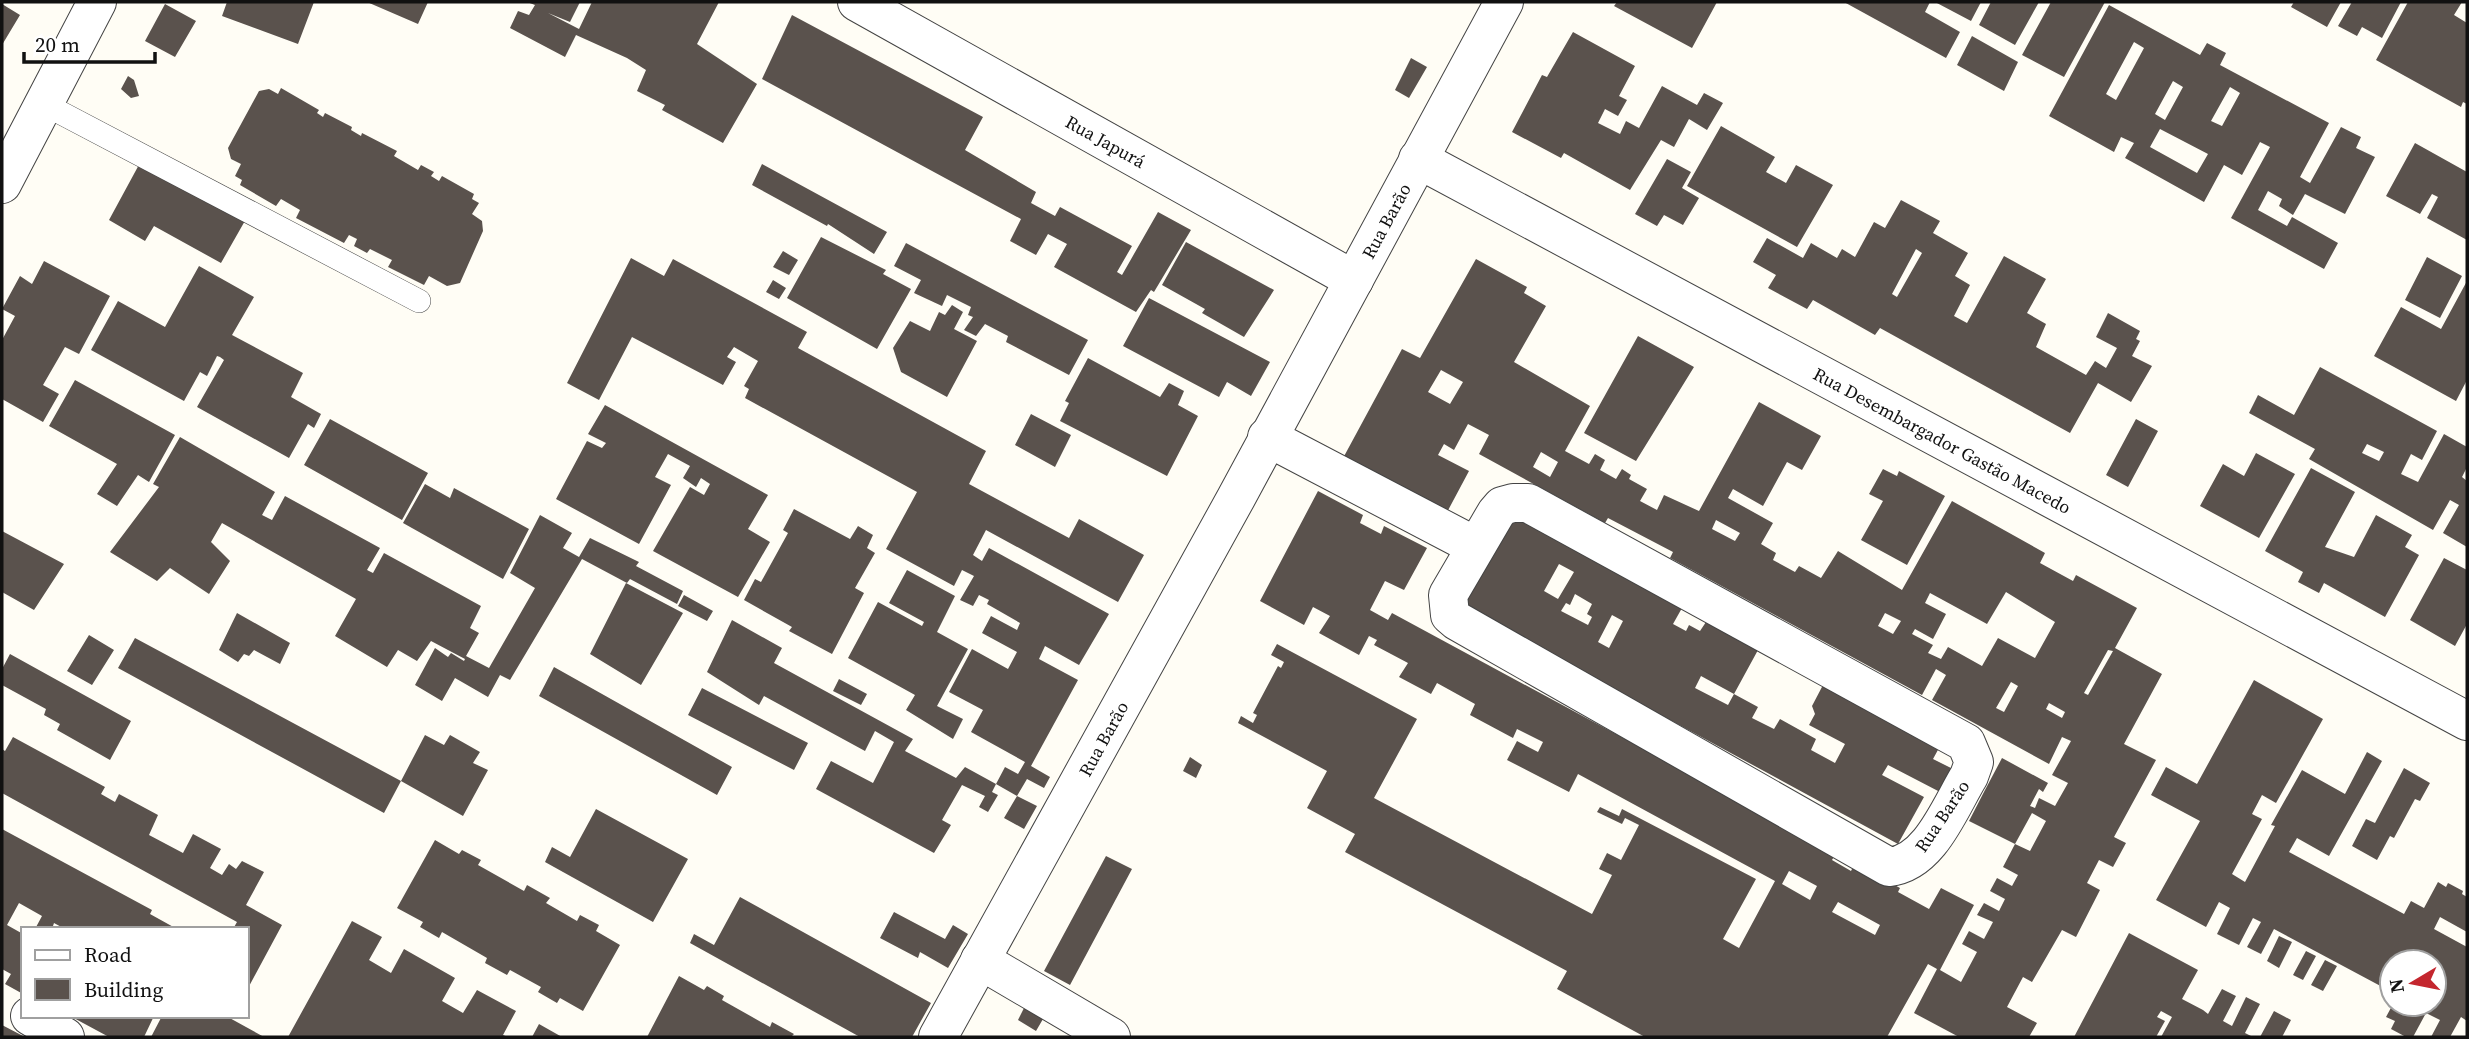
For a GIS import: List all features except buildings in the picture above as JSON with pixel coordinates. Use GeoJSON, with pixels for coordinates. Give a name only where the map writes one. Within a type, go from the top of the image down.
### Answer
{"type":"FeatureCollection","features":[{"type":"Feature","properties":{"kind":"street"},"geometry":{"type":"LineString","coordinates":[[2,184],[97,2]]}},
{"type":"Feature","properties":{"kind":"street","name":"Rua Japurá"},"geometry":{"type":"LineString","coordinates":[[857,2],[1354,280]]}},
{"type":"Feature","properties":{"kind":"street","name":"Rua Barão"},"geometry":{"type":"LineString","coordinates":[[938,1037],[1504,2]]}},
{"type":"Feature","properties":{"kind":"street","name":"Rua Desembargador Gastão Macedo"},"geometry":{"type":"LineString","coordinates":[[1418,159],[2467,721]]}},
{"type":"Feature","properties":{"kind":"street"},"geometry":{"type":"LineString","coordinates":[[1266,437],[1475,547]]}},
{"type":"Feature","properties":{"kind":"street","name":"Rua Barão"},"geometry":{"type":"LineString","coordinates":[[1528,503],[1966,743],[1974,762],[1969,776],[1923,850],[1900,866],[1889,867],[1457,621],[1450,615],[1448,596],[1475,547],[1502,506],[1528,503]]}},
{"type":"Feature","properties":{"kind":"street"},"geometry":{"type":"LineString","coordinates":[[980,960],[1111,1037]]}},
{"type":"Feature","properties":{"kind":"street"},"geometry":{"type":"LineString","coordinates":[[2,999],[21,1011]]}},
{"type":"Feature","properties":{"kind":"street"},"geometry":{"type":"LineString","coordinates":[[33,1018],[65,1037]]}},
{"type":"Feature","properties":{"kind":"lane"},"geometry":{"type":"LineString","coordinates":[[44,104],[419,301]]}}]}
